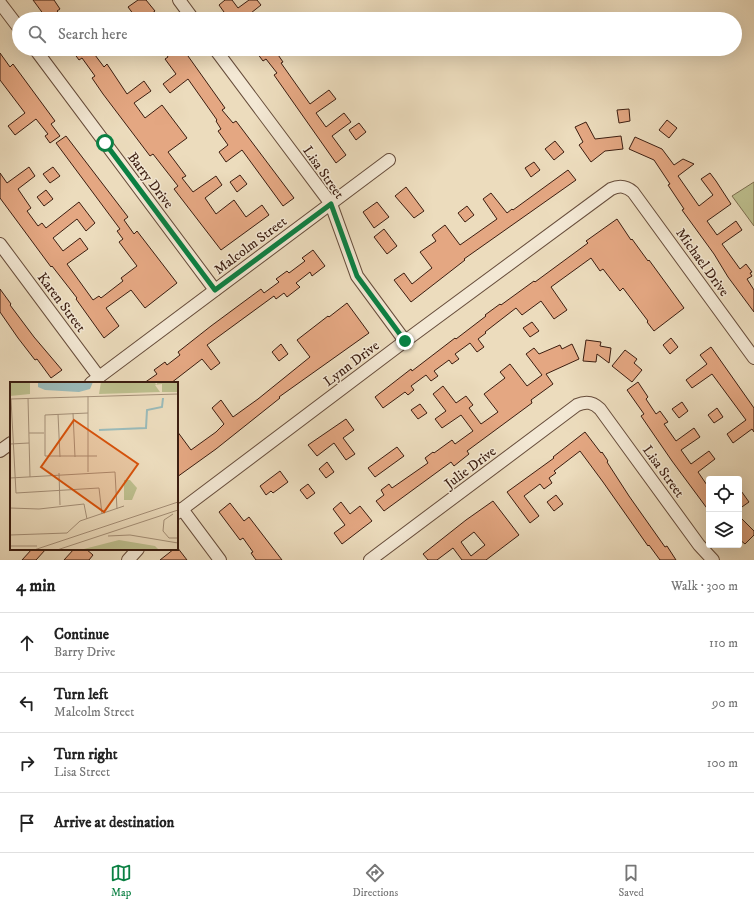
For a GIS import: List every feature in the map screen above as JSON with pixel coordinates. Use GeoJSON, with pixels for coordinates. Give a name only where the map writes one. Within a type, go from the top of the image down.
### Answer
{"type":"FeatureCollection","features":[{"type":"Feature","properties":{"kind":"street"},"geometry":{"type":"LineString","coordinates":[[178,0],[187,12]]}},
{"type":"Feature","properties":{"kind":"street"},"geometry":{"type":"LineString","coordinates":[[0,3],[12,19]]}},
{"type":"Feature","properties":{"kind":"street","name":"Barry Drive"},"geometry":{"type":"LineString","coordinates":[[40,56],[215,290]]}},
{"type":"Feature","properties":{"kind":"street","name":"Lisa Street"},"geometry":{"type":"LineString","coordinates":[[220,56],[331,204],[357,276],[405,341]]}},
{"type":"Feature","properties":{"kind":"street","name":"Malcolm Street"},"geometry":{"type":"LineString","coordinates":[[95,380],[389,160]]}},
{"type":"Feature","properties":{"kind":"street","name":"Lynn Drive"},"geometry":{"type":"LineString","coordinates":[[180,511],[405,341],[611,189],[618,186],[624,187]]}},
{"type":"Feature","properties":{"kind":"street","name":"Michael Drive"},"geometry":{"type":"LineString","coordinates":[[624,187],[634,192],[754,358]]}},
{"type":"Feature","properties":{"kind":"street","name":"Karen Street"},"geometry":{"type":"LineString","coordinates":[[0,244],[95,380]]}},
{"type":"Feature","properties":{"kind":"street","name":"Julie Drive"},"geometry":{"type":"LineString","coordinates":[[370,560],[577,406],[586,402],[590,403]]}},
{"type":"Feature","properties":{"kind":"street","name":"Lisa Street"},"geometry":{"type":"LineString","coordinates":[[590,403],[597,405],[699,545],[712,560]]}},
{"type":"Feature","properties":{"kind":"street"},"geometry":{"type":"LineString","coordinates":[[0,451],[10,444]]}},
{"type":"Feature","properties":{"kind":"street"},"geometry":{"type":"LineString","coordinates":[[180,511],[220,560]]}},
{"type":"Feature","properties":{"kind":"street"},"geometry":{"type":"LineString","coordinates":[[128,560],[137,550]]}},
{"type":"Feature","properties":{"kind":"green space"},"geometry":{"type":"Polygon","coordinates":[[[754,182],[754,226],[732,196],[754,182]]]}},
{"type":"Feature","properties":{"kind":"building"},"geometry":{"type":"Polygon","coordinates":[[[33,0],[54,0],[60,9],[57,11],[58,12],[42,12],[33,0]]]}},
{"type":"Feature","properties":{"kind":"building"},"geometry":{"type":"Polygon","coordinates":[[[138,0],[146,0],[155,11],[132,12],[128,7],[138,0]]]}},
{"type":"Feature","properties":{"kind":"building"},"geometry":{"type":"Polygon","coordinates":[[[225,0],[232,0],[238,8],[249,0],[257,0],[261,5],[252,12],[224,12],[219,5],[225,0]]]}},
{"type":"Feature","properties":{"kind":"building"},"geometry":{"type":"Polygon","coordinates":[[[0,53],[10,67],[13,64],[55,121],[51,124],[60,136],[50,143],[45,136],[48,134],[36,119],[15,135],[8,126],[25,113],[0,80],[0,53]]]}},
{"type":"Feature","properties":{"kind":"building"},"geometry":{"type":"Polygon","coordinates":[[[76,56],[96,56],[104,67],[107,64],[127,94],[144,81],[151,91],[134,103],[145,118],[162,105],[187,138],[168,152],[186,176],[182,178],[193,192],[216,176],[222,185],[205,198],[216,214],[234,200],[246,217],[262,205],[269,215],[221,250],[174,189],[178,186],[153,154],[150,156],[103,94],[92,78],[95,76],[82,58],[79,60],[76,56]]]}},
{"type":"Feature","properties":{"kind":"building"},"geometry":{"type":"Polygon","coordinates":[[[188,56],[225,108],[222,110],[233,123],[236,121],[294,198],[283,206],[242,150],[226,162],[219,152],[228,145],[218,131],[221,129],[216,121],[217,120],[188,79],[170,93],[163,84],[176,74],[165,59],[168,57],[188,56]]]}},
{"type":"Feature","properties":{"kind":"building"},"geometry":{"type":"Polygon","coordinates":[[[259,56],[279,56],[283,62],[281,63],[310,104],[329,90],[336,99],[316,113],[326,127],[344,113],[351,122],[332,136],[346,155],[336,163],[274,75],[277,73],[266,59],[263,61],[259,56]]]}},
{"type":"Feature","properties":{"kind":"building"},"geometry":{"type":"Polygon","coordinates":[[[629,109],[630,121],[619,123],[617,110],[629,109]]]}},
{"type":"Feature","properties":{"kind":"building"},"geometry":{"type":"Polygon","coordinates":[[[667,120],[677,128],[669,138],[659,130],[667,120]]]}},
{"type":"Feature","properties":{"kind":"building"},"geometry":{"type":"Polygon","coordinates":[[[586,122],[595,139],[621,136],[623,149],[605,151],[591,162],[579,145],[583,142],[575,127],[586,122]]]}},
{"type":"Feature","properties":{"kind":"building"},"geometry":{"type":"Polygon","coordinates":[[[359,123],[366,132],[356,140],[349,130],[359,123]]]}},
{"type":"Feature","properties":{"kind":"building"},"geometry":{"type":"Polygon","coordinates":[[[66,136],[128,217],[124,220],[134,234],[137,231],[177,283],[145,308],[131,290],[106,308],[119,326],[104,338],[76,299],[77,298],[52,266],[51,267],[0,198],[0,173],[7,183],[29,167],[35,176],[18,189],[31,208],[27,211],[38,226],[42,223],[46,228],[79,202],[95,223],[86,231],[77,219],[53,238],[63,251],[80,238],[88,249],[67,264],[93,300],[99,296],[101,298],[123,281],[121,278],[137,266],[119,242],[123,239],[117,231],[120,229],[56,143],[66,136]]]}},
{"type":"Feature","properties":{"kind":"building"},"geometry":{"type":"Polygon","coordinates":[[[635,137],[662,149],[674,165],[683,159],[694,164],[678,176],[699,206],[713,195],[701,179],[710,173],[716,181],[731,204],[707,221],[717,235],[736,221],[742,230],[722,244],[740,269],[746,264],[752,272],[750,273],[752,276],[747,279],[754,290],[754,312],[682,210],[684,209],[654,160],[629,149],[635,137]]]}},
{"type":"Feature","properties":{"kind":"building"},"geometry":{"type":"Polygon","coordinates":[[[555,141],[564,152],[554,160],[545,149],[555,141]]]}},
{"type":"Feature","properties":{"kind":"building"},"geometry":{"type":"Polygon","coordinates":[[[534,162],[540,170],[531,177],[525,168],[534,162]]]}},
{"type":"Feature","properties":{"kind":"building"},"geometry":{"type":"Polygon","coordinates":[[[53,167],[60,176],[50,183],[43,174],[53,167]]]}},
{"type":"Feature","properties":{"kind":"building"},"geometry":{"type":"Polygon","coordinates":[[[568,170],[576,180],[464,259],[465,260],[411,302],[394,280],[404,273],[412,284],[432,268],[420,252],[436,241],[432,235],[445,225],[460,245],[497,219],[483,199],[491,193],[507,213],[568,170]]]}},
{"type":"Feature","properties":{"kind":"building"},"geometry":{"type":"Polygon","coordinates":[[[240,175],[247,184],[237,192],[230,182],[240,175]]]}},
{"type":"Feature","properties":{"kind":"building"},"geometry":{"type":"Polygon","coordinates":[[[406,187],[424,211],[414,218],[395,196],[406,187]]]}},
{"type":"Feature","properties":{"kind":"building"},"geometry":{"type":"Polygon","coordinates":[[[46,190],[53,199],[44,206],[37,197],[46,190]]]}},
{"type":"Feature","properties":{"kind":"building"},"geometry":{"type":"Polygon","coordinates":[[[377,202],[389,217],[374,228],[363,212],[377,202]]]}},
{"type":"Feature","properties":{"kind":"building"},"geometry":{"type":"Polygon","coordinates":[[[467,206],[474,215],[465,222],[458,213],[467,206]]]}},
{"type":"Feature","properties":{"kind":"building"},"geometry":{"type":"Polygon","coordinates":[[[617,219],[631,240],[632,239],[648,261],[649,260],[684,308],[654,331],[623,288],[620,291],[603,269],[600,271],[591,258],[551,287],[567,310],[554,319],[541,301],[522,315],[516,308],[478,339],[484,347],[477,352],[470,343],[455,354],[459,359],[452,364],[449,360],[434,371],[438,376],[431,381],[426,375],[411,386],[414,390],[408,395],[405,392],[383,408],[375,397],[411,369],[412,371],[455,338],[456,339],[500,304],[501,305],[534,281],[535,282],[588,243],[586,241],[617,219]]]}},
{"type":"Feature","properties":{"kind":"building"},"geometry":{"type":"Polygon","coordinates":[[[384,229],[397,246],[387,254],[374,237],[384,229]]]}},
{"type":"Feature","properties":{"kind":"building"},"geometry":{"type":"Polygon","coordinates":[[[313,250],[325,266],[312,276],[310,272],[296,283],[300,287],[287,297],[284,293],[276,299],[274,296],[207,345],[220,363],[211,370],[202,359],[172,382],[145,382],[157,374],[154,370],[165,362],[167,365],[180,355],[178,352],[211,326],[261,289],[264,293],[279,282],[276,279],[287,271],[289,273],[305,261],[302,258],[313,250]]]}},
{"type":"Feature","properties":{"kind":"building"},"geometry":{"type":"Polygon","coordinates":[[[0,289],[34,337],[62,370],[51,378],[37,359],[35,360],[18,338],[0,312],[0,289]]]}},
{"type":"Feature","properties":{"kind":"building"},"geometry":{"type":"Polygon","coordinates":[[[347,303],[369,333],[279,397],[280,398],[216,449],[178,476],[178,432],[191,450],[216,432],[224,424],[212,408],[221,400],[233,417],[258,399],[310,357],[297,340],[328,316],[329,317],[347,303]]]}},
{"type":"Feature","properties":{"kind":"building"},"geometry":{"type":"Polygon","coordinates":[[[532,322],[539,331],[530,337],[523,328],[532,322]]]}},
{"type":"Feature","properties":{"kind":"building"},"geometry":{"type":"Polygon","coordinates":[[[671,338],[678,347],[670,354],[663,345],[671,338]]]}},
{"type":"Feature","properties":{"kind":"building"},"geometry":{"type":"Polygon","coordinates":[[[586,340],[601,342],[600,346],[611,348],[609,363],[597,354],[596,362],[583,361],[586,340]]]}},
{"type":"Feature","properties":{"kind":"building"},"geometry":{"type":"Polygon","coordinates":[[[281,344],[288,354],[279,361],[272,352],[281,344]]]}},
{"type":"Feature","properties":{"kind":"building"},"geometry":{"type":"Polygon","coordinates":[[[572,344],[579,359],[546,374],[553,384],[531,400],[532,403],[467,451],[469,454],[454,466],[451,462],[384,511],[376,501],[384,495],[381,490],[389,484],[392,488],[428,463],[425,458],[433,452],[434,453],[452,440],[455,444],[473,431],[461,415],[442,428],[435,419],[446,411],[433,394],[443,386],[456,403],[466,396],[473,405],[469,408],[481,424],[498,412],[484,394],[505,378],[500,372],[510,364],[527,386],[542,375],[526,354],[534,348],[539,354],[560,345],[562,349],[572,344]]]}},
{"type":"Feature","properties":{"kind":"building"},"geometry":{"type":"Polygon","coordinates":[[[711,347],[754,408],[754,432],[752,429],[733,443],[727,434],[746,420],[712,374],[692,388],[686,380],[707,364],[700,355],[711,347]]]}},
{"type":"Feature","properties":{"kind":"building"},"geometry":{"type":"Polygon","coordinates":[[[625,350],[637,359],[634,363],[642,370],[632,382],[612,366],[625,350]]]}},
{"type":"Feature","properties":{"kind":"building"},"geometry":{"type":"Polygon","coordinates":[[[638,382],[648,397],[646,399],[656,414],[660,411],[668,422],[664,424],[676,441],[694,428],[700,437],[681,450],[691,464],[709,451],[715,459],[698,472],[706,484],[706,507],[641,416],[644,414],[627,390],[638,382]]]}},
{"type":"Feature","properties":{"kind":"building"},"geometry":{"type":"Polygon","coordinates":[[[682,402],[688,411],[679,418],[672,409],[682,402]]]}},
{"type":"Feature","properties":{"kind":"building"},"geometry":{"type":"Polygon","coordinates":[[[420,404],[427,413],[418,419],[411,410],[420,404]]]}},
{"type":"Feature","properties":{"kind":"building"},"geometry":{"type":"Polygon","coordinates":[[[717,408],[723,417],[714,423],[708,415],[717,408]]]}},
{"type":"Feature","properties":{"kind":"building"},"geometry":{"type":"Polygon","coordinates":[[[346,419],[354,430],[343,438],[355,454],[346,460],[334,443],[317,456],[308,445],[346,419]]]}},
{"type":"Feature","properties":{"kind":"building"},"geometry":{"type":"Polygon","coordinates":[[[585,432],[601,453],[602,452],[629,496],[676,560],[660,560],[649,545],[648,546],[580,451],[554,471],[556,473],[549,478],[552,483],[544,489],[540,484],[524,496],[539,516],[530,523],[507,492],[554,458],[553,457],[585,432]]]}},
{"type":"Feature","properties":{"kind":"building"},"geometry":{"type":"Polygon","coordinates":[[[397,447],[404,456],[375,477],[368,468],[397,447]]]}},
{"type":"Feature","properties":{"kind":"building"},"geometry":{"type":"Polygon","coordinates":[[[327,462],[334,472],[326,478],[319,469],[327,462]]]}},
{"type":"Feature","properties":{"kind":"building"},"geometry":{"type":"Polygon","coordinates":[[[280,471],[288,482],[273,493],[271,491],[266,495],[260,486],[280,471]]]}},
{"type":"Feature","properties":{"kind":"building"},"geometry":{"type":"Polygon","coordinates":[[[308,484],[315,493],[307,499],[300,490],[308,484]]]}},
{"type":"Feature","properties":{"kind":"building"},"geometry":{"type":"Polygon","coordinates":[[[742,492],[749,502],[742,507],[742,492]]]}},
{"type":"Feature","properties":{"kind":"building"},"geometry":{"type":"Polygon","coordinates":[[[556,495],[563,504],[554,511],[547,502],[556,495]]]}},
{"type":"Feature","properties":{"kind":"building"},"geometry":{"type":"Polygon","coordinates":[[[493,501],[519,535],[486,560],[462,560],[453,548],[437,560],[428,560],[423,554],[493,501]],[[474,532],[461,542],[471,556],[485,545],[474,532]]]}},
{"type":"Feature","properties":{"kind":"building"},"geometry":{"type":"Polygon","coordinates":[[[341,502],[350,514],[360,506],[372,521],[342,544],[334,533],[345,525],[333,509],[341,502]]]}},
{"type":"Feature","properties":{"kind":"building"},"geometry":{"type":"Polygon","coordinates":[[[230,503],[244,521],[249,517],[282,560],[256,560],[251,553],[253,552],[243,538],[240,540],[219,512],[230,503]]]}},
{"type":"Feature","properties":{"kind":"building"},"geometry":{"type":"Polygon","coordinates":[[[742,519],[754,531],[754,535],[745,544],[742,542],[742,519]]]}},
{"type":"Feature","properties":{"kind":"building"},"geometry":{"type":"Polygon","coordinates":[[[178,548],[187,560],[160,560],[173,550],[178,550],[178,548]]]}},
{"type":"Feature","properties":{"kind":"building"},"geometry":{"type":"Polygon","coordinates":[[[31,550],[45,550],[36,560],[22,560],[31,550]]]}},
{"type":"Feature","properties":{"kind":"building"},"geometry":{"type":"Polygon","coordinates":[[[73,550],[87,550],[93,555],[89,560],[64,560],[73,550]]]}},
{"type":"Feature","properties":{"kind":"route"},"geometry":{"type":"LineString","coordinates":[[105,143],[215,290],[331,204],[357,276],[405,341]]}}]}
